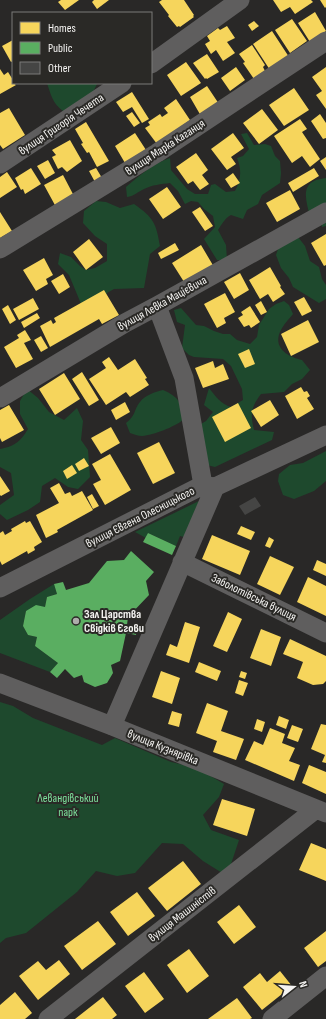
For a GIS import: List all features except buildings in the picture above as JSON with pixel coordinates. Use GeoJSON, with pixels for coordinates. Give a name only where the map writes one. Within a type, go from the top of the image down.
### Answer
{"type":"FeatureCollection","features":[{"type":"Feature","properties":{"kind":"street"},"geometry":{"type":"LineString","coordinates":[[152,63],[240,0]]}},
{"type":"Feature","properties":{"kind":"street","name":"вулиця Марка Каганця"},"geometry":{"type":"LineString","coordinates":[[0,249],[157,153],[326,41]]}},
{"type":"Feature","properties":{"kind":"street","name":"вулиця Григорія Чечета"},"geometry":{"type":"LineString","coordinates":[[0,164],[120,84]]}},
{"type":"Feature","properties":{"kind":"street","name":"вулиця Левка Мацієвича"},"geometry":{"type":"LineString","coordinates":[[0,398],[125,323],[326,212]]}},
{"type":"Feature","properties":{"kind":"street"},"geometry":{"type":"LineString","coordinates":[[112,726],[182,562],[209,486],[184,378],[157,306]]}},
{"type":"Feature","properties":{"kind":"street","name":"вулиця Євгена Олесницького"},"geometry":{"type":"LineString","coordinates":[[0,588],[209,486],[326,436]]}},
{"type":"Feature","properties":{"kind":"street","name":"Заболотівська вулиця"},"geometry":{"type":"LineString","coordinates":[[182,562],[326,633]]}},
{"type":"Feature","properties":{"kind":"street","name":"вулиця Кузнярівка"},"geometry":{"type":"LineString","coordinates":[[0,683],[112,726],[321,811]]}},
{"type":"Feature","properties":{"kind":"street","name":"вулиця Машиністів"},"geometry":{"type":"LineString","coordinates":[[48,1019],[321,811]]}},
{"type":"Feature","properties":{"kind":"street"},"geometry":{"type":"LineString","coordinates":[[272,1019],[326,976]]}},
{"type":"Feature","properties":{"kind":"green space"},"geometry":{"type":"Polygon","coordinates":[[[47,84],[97,84],[90,98],[69,115],[54,102],[47,84]]]}},
{"type":"Feature","properties":{"kind":"green space"},"geometry":{"type":"Polygon","coordinates":[[[247,133],[254,145],[265,144],[271,146],[275,156],[280,161],[280,183],[262,195],[258,204],[247,210],[243,219],[231,215],[222,223],[218,230],[226,245],[227,260],[217,260],[204,239],[215,227],[213,216],[198,202],[191,201],[185,204],[178,191],[170,183],[150,187],[127,197],[126,187],[152,166],[170,158],[171,170],[187,189],[195,194],[208,194],[211,185],[215,184],[226,192],[235,191],[239,183],[240,175],[240,167],[237,158],[243,156],[249,149],[241,134],[247,133]]]}},
{"type":"Feature","properties":{"kind":"green space"},"geometry":{"type":"Polygon","coordinates":[[[326,178],[326,226],[322,227],[321,220],[309,213],[306,200],[306,191],[307,187],[314,181],[326,178]]]}},
{"type":"Feature","properties":{"kind":"green space"},"geometry":{"type":"Polygon","coordinates":[[[96,201],[106,202],[120,208],[134,204],[150,217],[155,226],[160,246],[150,254],[144,288],[114,289],[107,293],[99,314],[84,311],[69,275],[58,264],[60,253],[71,257],[86,270],[95,268],[107,261],[107,244],[95,236],[83,223],[84,211],[96,201]]]}},
{"type":"Feature","properties":{"kind":"green space"},"geometry":{"type":"Polygon","coordinates":[[[298,237],[305,246],[310,261],[319,267],[322,279],[326,285],[326,299],[319,303],[293,287],[289,278],[281,268],[276,255],[279,246],[298,237]]]}},
{"type":"Feature","properties":{"kind":"green space"},"geometry":{"type":"Polygon","coordinates":[[[284,301],[289,305],[293,314],[281,329],[278,338],[280,347],[292,357],[302,360],[310,370],[302,379],[292,384],[284,392],[261,394],[255,403],[252,411],[254,430],[274,432],[272,440],[215,467],[207,465],[201,424],[206,421],[213,412],[204,405],[209,388],[221,402],[231,407],[243,400],[242,389],[231,366],[223,359],[194,357],[189,355],[182,348],[185,325],[177,322],[174,310],[181,308],[196,325],[204,326],[223,334],[230,334],[237,340],[250,344],[257,337],[259,325],[269,309],[284,301]]]}},
{"type":"Feature","properties":{"kind":"green space"},"geometry":{"type":"Polygon","coordinates":[[[27,389],[38,398],[49,412],[64,420],[77,408],[83,421],[81,440],[88,450],[90,477],[78,489],[68,487],[55,478],[42,486],[40,502],[28,510],[7,520],[0,514],[0,505],[14,495],[11,473],[0,467],[0,449],[17,443],[28,429],[20,414],[20,401],[27,389]]]}},
{"type":"Feature","properties":{"kind":"green space"},"geometry":{"type":"Polygon","coordinates":[[[163,390],[173,395],[179,401],[182,409],[183,420],[169,428],[152,434],[142,436],[130,433],[126,423],[132,417],[140,402],[147,396],[163,390]]]}},
{"type":"Feature","properties":{"kind":"green space"},"geometry":{"type":"Polygon","coordinates":[[[326,451],[326,481],[314,491],[294,499],[283,495],[278,481],[279,474],[290,465],[303,463],[326,451]]]}},
{"type":"Feature","properties":{"kind":"green space"},"geometry":{"type":"Polygon","coordinates":[[[199,501],[184,537],[180,536],[176,546],[148,533],[146,538],[135,532],[199,501]]]}},
{"type":"Feature","properties":{"kind":"green space"},"geometry":{"type":"Polygon","coordinates":[[[54,584],[57,594],[47,597],[45,607],[26,611],[23,626],[28,635],[37,637],[35,646],[58,663],[50,672],[0,653],[0,620],[54,584]]]}},
{"type":"Feature","properties":{"kind":"green space","name":"Левандівський парк"},"geometry":{"type":"Polygon","coordinates":[[[0,702],[13,706],[33,718],[102,745],[115,738],[171,762],[197,768],[224,784],[219,797],[203,815],[211,830],[239,840],[227,876],[203,861],[183,844],[162,843],[135,873],[117,876],[96,871],[77,892],[26,933],[6,938],[0,943],[0,702]]]}},
{"type":"Feature","properties":{"kind":"place","name":"Зал Царства Свідків Єгови"},"geometry":{"type":"Point","coordinates":[76,621]}}]}
